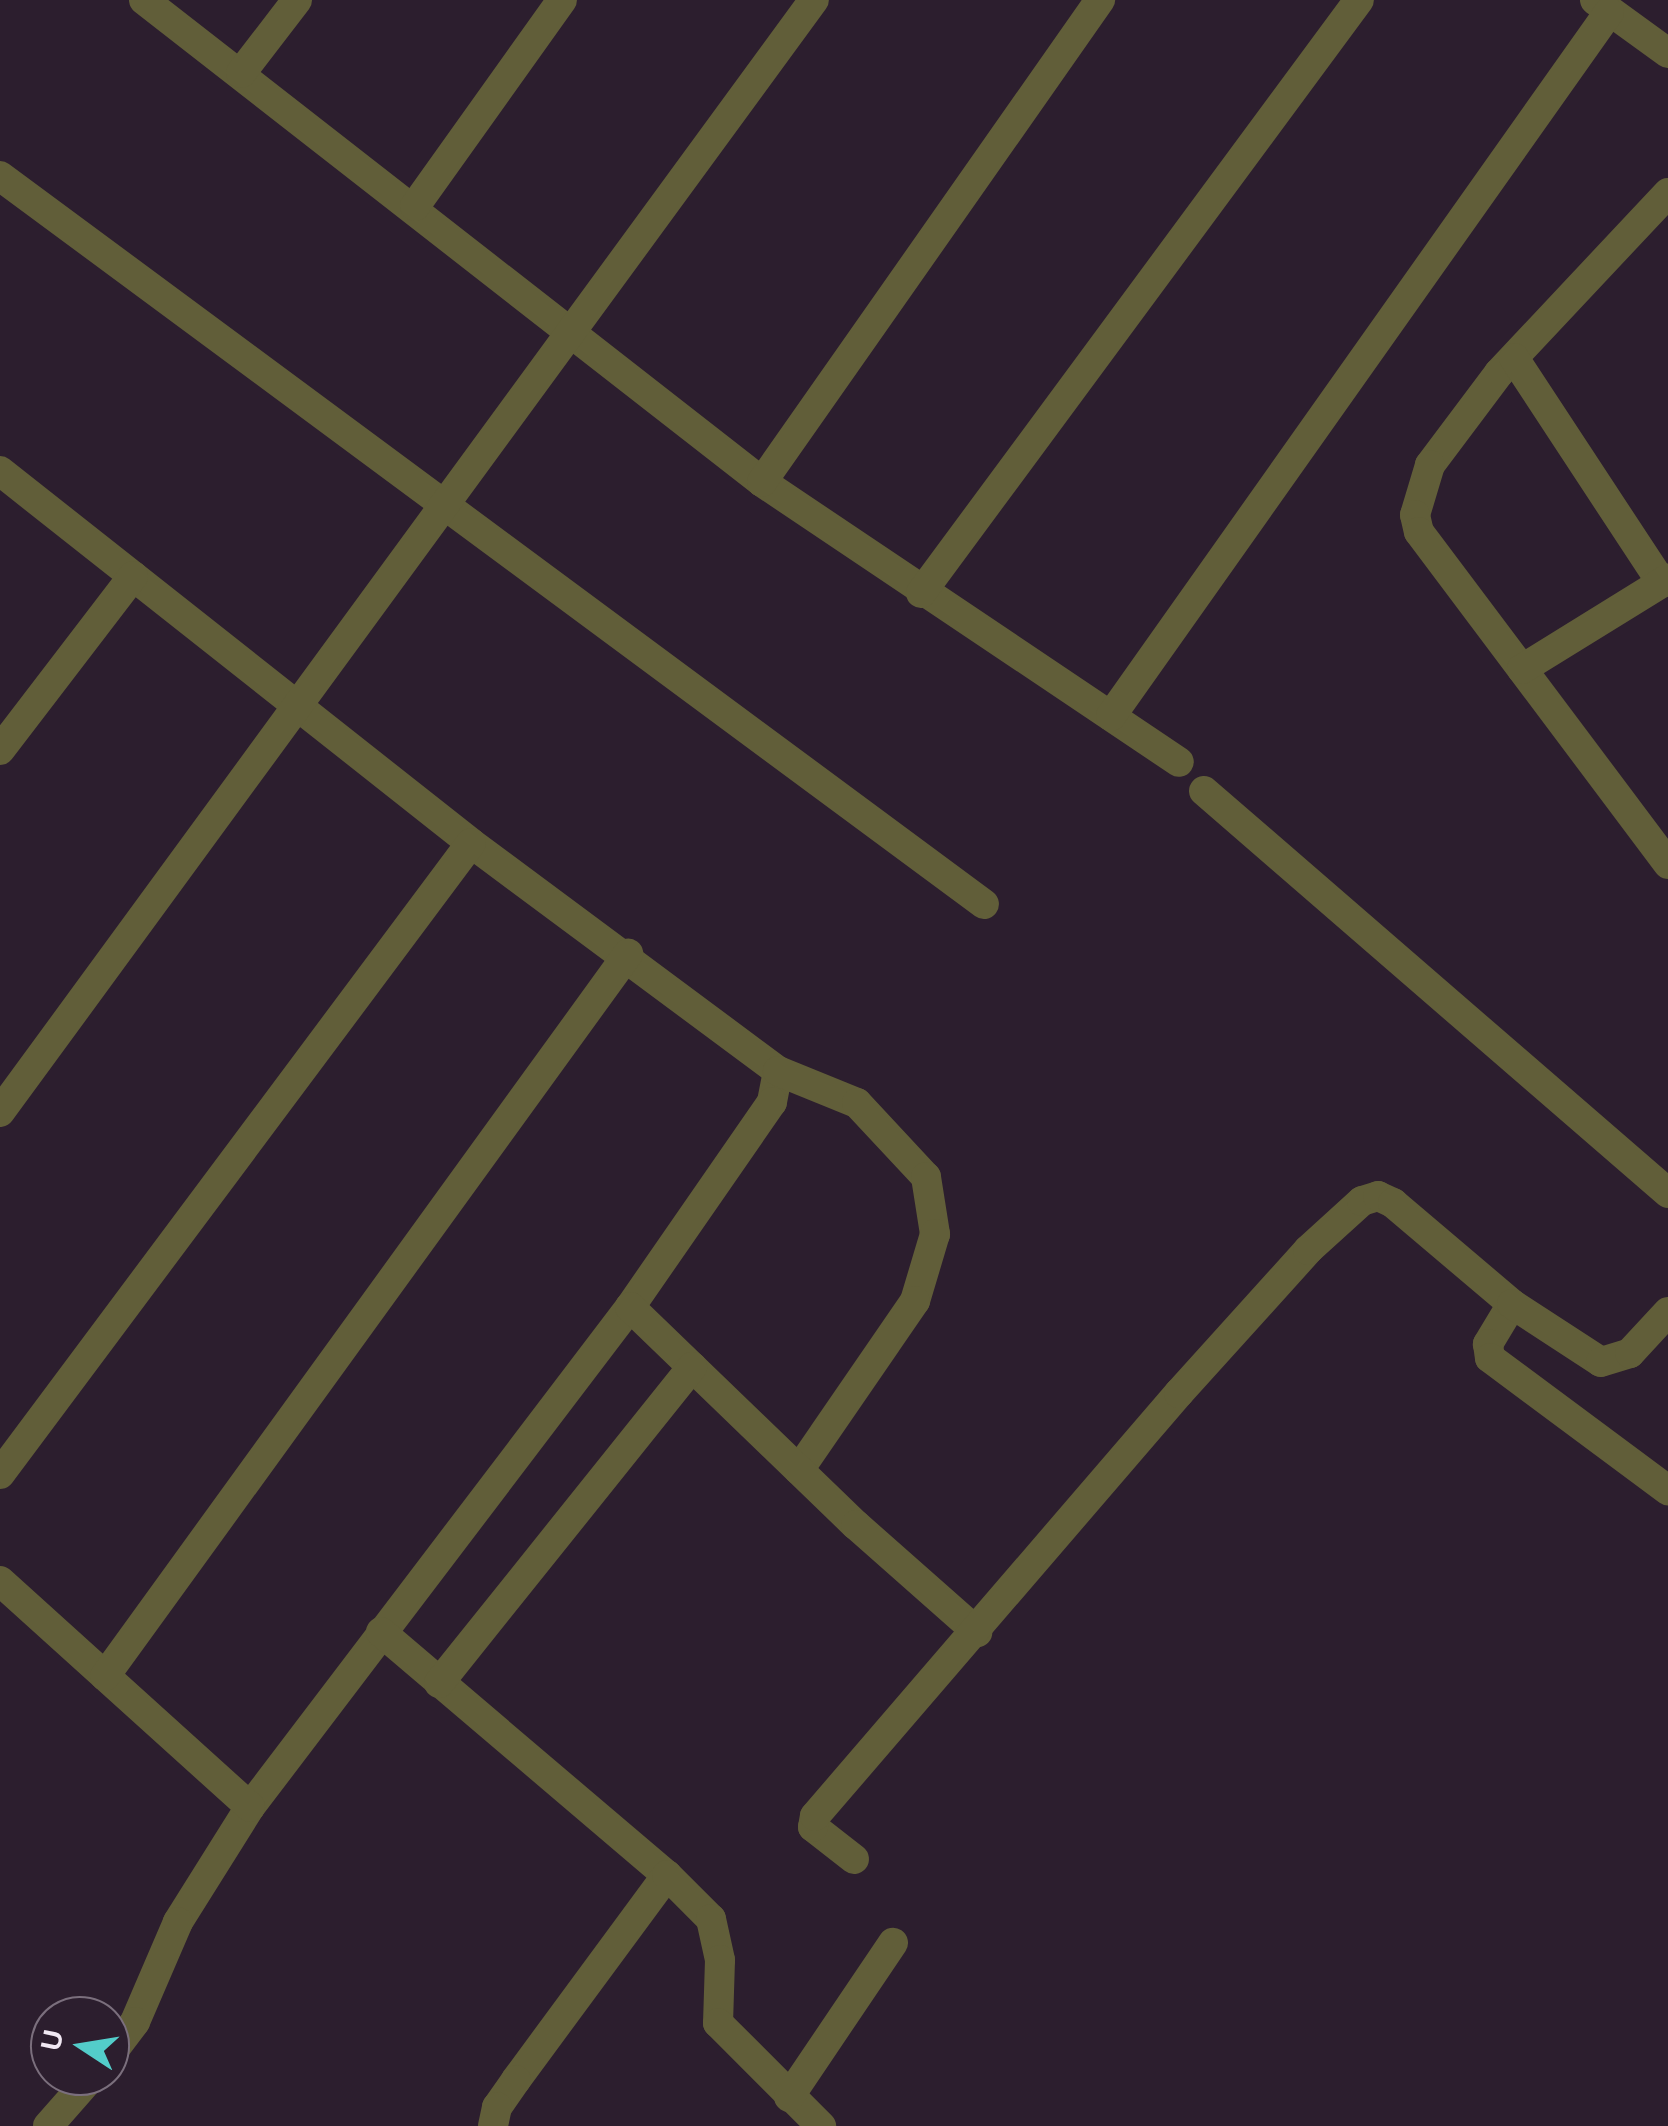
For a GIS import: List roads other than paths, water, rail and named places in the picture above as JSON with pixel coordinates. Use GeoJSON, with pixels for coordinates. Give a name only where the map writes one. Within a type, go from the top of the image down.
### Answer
{"type":"FeatureCollection","features":[{"type":"Feature","properties":{"kind":"street"},"geometry":{"type":"LineString","coordinates":[[144,0],[415,206],[762,482],[1179,762]]}},
{"type":"Feature","properties":{"kind":"street"},"geometry":{"type":"LineString","coordinates":[[241,74],[297,0]]}},
{"type":"Feature","properties":{"kind":"street"},"geometry":{"type":"LineString","coordinates":[[415,206],[562,0]]}},
{"type":"Feature","properties":{"kind":"street"},"geometry":{"type":"LineString","coordinates":[[0,1112],[444,500],[814,0]]}},
{"type":"Feature","properties":{"kind":"street"},"geometry":{"type":"LineString","coordinates":[[762,482],[1100,0]]}},
{"type":"Feature","properties":{"kind":"street"},"geometry":{"type":"LineString","coordinates":[[921,592],[1359,0]]}},
{"type":"Feature","properties":{"kind":"street"},"geometry":{"type":"LineString","coordinates":[[1111,716],[1602,6],[1668,53]]}},
{"type":"Feature","properties":{"kind":"street"},"geometry":{"type":"LineString","coordinates":[[0,176],[444,500],[984,904]]}},
{"type":"Feature","properties":{"kind":"street"},"geometry":{"type":"LineString","coordinates":[[1668,193],[1514,358],[1430,465],[1415,516],[1418,532],[1668,864]]}},
{"type":"Feature","properties":{"kind":"street"},"geometry":{"type":"LineString","coordinates":[[1514,358],[1665,581],[1522,669]]}},
{"type":"Feature","properties":{"kind":"street"},"geometry":{"type":"LineString","coordinates":[[0,471],[471,843],[628,954],[778,1071],[857,1103],[926,1177],[935,1234],[915,1301],[799,1470]]}},
{"type":"Feature","properties":{"kind":"street"},"geometry":{"type":"LineString","coordinates":[[0,750],[133,576]]}},
{"type":"Feature","properties":{"kind":"street"},"geometry":{"type":"LineString","coordinates":[[1204,791],[1668,1193]]}},
{"type":"Feature","properties":{"kind":"street"},"geometry":{"type":"LineString","coordinates":[[0,1474],[471,843]]}},
{"type":"Feature","properties":{"kind":"street"},"geometry":{"type":"LineString","coordinates":[[105,1676],[628,954]]}},
{"type":"Feature","properties":{"kind":"street"},"geometry":{"type":"LineString","coordinates":[[130,2029],[178,1922],[250,1807],[630,1307],[772,1102],[778,1071]]}},
{"type":"Feature","properties":{"kind":"street"},"geometry":{"type":"LineString","coordinates":[[854,1859],[813,1827],[813,1819],[978,1632],[1179,1394],[1308,1250],[1362,1201],[1378,1196],[1392,1204],[1512,1304],[1601,1362],[1630,1354],[1668,1312]]}},
{"type":"Feature","properties":{"kind":"street"},"geometry":{"type":"LineString","coordinates":[[1512,1304],[1488,1344],[1490,1358],[1668,1490]]}},
{"type":"Feature","properties":{"kind":"street"},"geometry":{"type":"LineString","coordinates":[[630,1307],[799,1470],[978,1632]]}},
{"type":"Feature","properties":{"kind":"street"},"geometry":{"type":"LineString","coordinates":[[439,1682],[692,1367]]}},
{"type":"Feature","properties":{"kind":"street"},"geometry":{"type":"LineString","coordinates":[[0,1581],[250,1807]]}},
{"type":"Feature","properties":{"kind":"street"},"geometry":{"type":"LineString","coordinates":[[381,1632],[667,1876],[712,1920],[720,1960],[718,2023],[821,2126]]}},
{"type":"Feature","properties":{"kind":"street"},"geometry":{"type":"LineString","coordinates":[[494,2126],[506,2093],[667,1876]]}},
{"type":"Feature","properties":{"kind":"street"},"geometry":{"type":"LineString","coordinates":[[789,2097],[893,1943]]}},
{"type":"Feature","properties":{"kind":"street"},"geometry":{"type":"LineString","coordinates":[[48,2126],[74,2096]]}}]}
